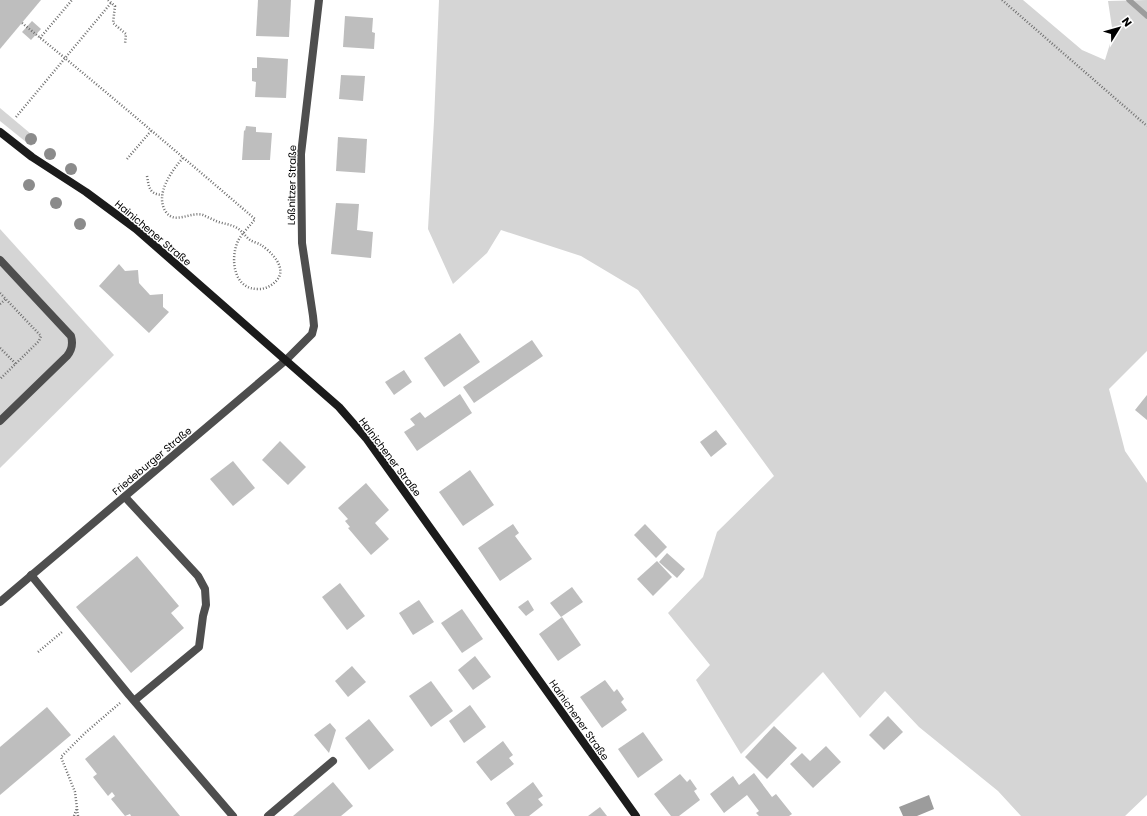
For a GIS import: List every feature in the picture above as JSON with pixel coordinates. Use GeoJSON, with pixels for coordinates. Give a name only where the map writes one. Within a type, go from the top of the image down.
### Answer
{"type":"FeatureCollection","features":[{"type":"Feature","properties":{"kind":"main road","name":"Hainichener Straße"},"geometry":{"type":"LineString","coordinates":[[0,132],[32,157],[86,192],[136,229],[334,403],[366,438],[636,816]]}},
{"type":"Feature","properties":{"kind":"street","name":"Lößnitzer Straße"},"geometry":{"type":"LineString","coordinates":[[286,360],[312,334],[314,326],[314,316],[302,243],[301,154],[319,0]]}},
{"type":"Feature","properties":{"kind":"street"},"geometry":{"type":"LineString","coordinates":[[0,260],[71,336],[72,342],[70,353],[0,421]]}},
{"type":"Feature","properties":{"kind":"street","name":"Friedeburger Straße"},"geometry":{"type":"LineString","coordinates":[[0,602],[286,360]]}},
{"type":"Feature","properties":{"kind":"street"},"geometry":{"type":"LineString","coordinates":[[125,496],[198,576],[205,589],[206,604],[199,647],[132,697]]}},
{"type":"Feature","properties":{"kind":"street"},"geometry":{"type":"LineString","coordinates":[[31,575],[233,816]]}},
{"type":"Feature","properties":{"kind":"street"},"geometry":{"type":"LineString","coordinates":[[268,816],[334,760]]}},
{"type":"Feature","properties":{"kind":"path"},"geometry":{"type":"LineString","coordinates":[[40,38],[72,0]]}},
{"type":"Feature","properties":{"kind":"path"},"geometry":{"type":"LineString","coordinates":[[108,0],[115,6],[114,23],[126,34],[125,44]]}},
{"type":"Feature","properties":{"kind":"path"},"geometry":{"type":"LineString","coordinates":[[1002,0],[1147,126]]}},
{"type":"Feature","properties":{"kind":"path"},"geometry":{"type":"LineString","coordinates":[[16,117],[111,3]]}},
{"type":"Feature","properties":{"kind":"path"},"geometry":{"type":"LineString","coordinates":[[22,23],[65,58],[255,219],[243,234],[239,239],[236,246],[234,263],[235,271],[239,280],[245,286],[251,288],[265,288],[277,280],[280,274],[276,259],[270,252],[250,240],[243,234],[237,228],[201,214],[177,218],[166,212],[163,205],[162,194],[174,168],[183,158]]}},
{"type":"Feature","properties":{"kind":"path"},"geometry":{"type":"LineString","coordinates":[[127,159],[151,131]]}},
{"type":"Feature","properties":{"kind":"path"},"geometry":{"type":"LineString","coordinates":[[147,176],[149,188],[156,194],[162,194]]}},
{"type":"Feature","properties":{"kind":"path"},"geometry":{"type":"LineString","coordinates":[[0,293],[42,336],[39,341],[0,379]]}},
{"type":"Feature","properties":{"kind":"path"},"geometry":{"type":"LineString","coordinates":[[0,304],[6,299]]}},
{"type":"Feature","properties":{"kind":"path"},"geometry":{"type":"LineString","coordinates":[[0,348],[16,364]]}},
{"type":"Feature","properties":{"kind":"path"},"geometry":{"type":"LineString","coordinates":[[38,652],[71,624]]}},
{"type":"Feature","properties":{"kind":"path"},"geometry":{"type":"LineString","coordinates":[[78,816],[75,792],[61,757],[85,733],[132,697]]}},
{"type":"Feature","properties":{"kind":"path"},"geometry":{"type":"LineString","coordinates":[[74,816],[77,808]]}},
{"type":"Feature","properties":{"kind":"shaded area"},"geometry":{"type":"Polygon","coordinates":[[[439,0],[1023,0],[1082,50],[1105,60],[1113,34],[1108,1],[1147,0],[1147,351],[1109,389],[1125,451],[1147,483],[1147,795],[1125,816],[1021,816],[998,791],[919,727],[885,691],[860,718],[823,672],[741,754],[696,680],[710,665],[668,613],[703,577],[717,532],[774,476],[638,290],[581,256],[501,230],[487,253],[453,284],[428,229],[439,0]]]}},
{"type":"Feature","properties":{"kind":"shaded area"},"geometry":{"type":"Polygon","coordinates":[[[0,108],[37,139],[31,146],[0,121],[0,108]]]}},
{"type":"Feature","properties":{"kind":"shaded area"},"geometry":{"type":"Polygon","coordinates":[[[0,229],[114,355],[0,468],[0,229]]]}},
{"type":"Feature","properties":{"kind":"shaded area"},"geometry":{"type":"Polygon","coordinates":[[[929,795],[934,809],[917,816],[903,816],[899,807],[929,795]]]}},
{"type":"Feature","properties":{"kind":"building"},"geometry":{"type":"Polygon","coordinates":[[[0,0],[41,0],[0,49],[0,0]]]}},
{"type":"Feature","properties":{"kind":"building"},"geometry":{"type":"Polygon","coordinates":[[[258,0],[291,0],[289,37],[256,36],[258,0]]]}},
{"type":"Feature","properties":{"kind":"building"},"geometry":{"type":"Polygon","coordinates":[[[345,16],[373,18],[372,32],[375,33],[374,49],[343,47],[345,16]]]}},
{"type":"Feature","properties":{"kind":"building"},"geometry":{"type":"Polygon","coordinates":[[[32,21],[41,29],[31,40],[22,32],[32,21]]]}},
{"type":"Feature","properties":{"kind":"building"},"geometry":{"type":"Polygon","coordinates":[[[257,57],[288,59],[286,98],[255,97],[256,82],[252,81],[252,68],[257,68],[257,57]]]}},
{"type":"Feature","properties":{"kind":"building"},"geometry":{"type":"Polygon","coordinates":[[[341,75],[365,76],[363,101],[339,99],[341,75]]]}},
{"type":"Feature","properties":{"kind":"building"},"geometry":{"type":"Polygon","coordinates":[[[246,126],[256,127],[256,132],[272,133],[270,160],[242,160],[244,130],[245,131],[246,126]]]}},
{"type":"Feature","properties":{"kind":"building"},"geometry":{"type":"Polygon","coordinates":[[[338,137],[367,139],[365,173],[336,171],[338,137]]]}},
{"type":"Feature","properties":{"kind":"building"},"geometry":{"type":"Polygon","coordinates":[[[336,203],[359,204],[357,230],[373,232],[371,258],[331,254],[336,203]]]}},
{"type":"Feature","properties":{"kind":"building"},"geometry":{"type":"Polygon","coordinates":[[[119,264],[125,271],[138,270],[139,283],[150,295],[163,294],[163,307],[169,312],[149,333],[99,286],[119,264]]]}},
{"type":"Feature","properties":{"kind":"building"},"geometry":{"type":"Polygon","coordinates":[[[460,333],[480,362],[444,387],[424,358],[460,333]]]}},
{"type":"Feature","properties":{"kind":"building"},"geometry":{"type":"Polygon","coordinates":[[[532,340],[543,356],[474,403],[463,387],[532,340]]]}},
{"type":"Feature","properties":{"kind":"building"},"geometry":{"type":"Polygon","coordinates":[[[404,370],[412,382],[394,395],[385,382],[404,370]]]}},
{"type":"Feature","properties":{"kind":"building"},"geometry":{"type":"Polygon","coordinates":[[[460,394],[472,413],[417,451],[404,432],[415,425],[410,419],[420,412],[425,418],[460,394]]]}},
{"type":"Feature","properties":{"kind":"building"},"geometry":{"type":"Polygon","coordinates":[[[1147,395],[1147,420],[1135,410],[1147,395]]]}},
{"type":"Feature","properties":{"kind":"building"},"geometry":{"type":"Polygon","coordinates":[[[716,430],[727,444],[711,457],[700,442],[716,430]]]}},
{"type":"Feature","properties":{"kind":"building"},"geometry":{"type":"Polygon","coordinates":[[[280,441],[306,467],[288,485],[262,460],[280,441]]]}},
{"type":"Feature","properties":{"kind":"building"},"geometry":{"type":"Polygon","coordinates":[[[233,461],[255,488],[233,506],[210,479],[233,461]]]}},
{"type":"Feature","properties":{"kind":"building"},"geometry":{"type":"Polygon","coordinates":[[[470,470],[494,505],[463,526],[439,492],[470,470]]]}},
{"type":"Feature","properties":{"kind":"building"},"geometry":{"type":"Polygon","coordinates":[[[366,483],[389,510],[375,523],[389,539],[371,555],[348,528],[350,527],[345,521],[348,519],[338,508],[366,483]]]}},
{"type":"Feature","properties":{"kind":"building"},"geometry":{"type":"Polygon","coordinates":[[[513,524],[519,533],[515,536],[532,559],[500,581],[478,548],[513,524]]]}},
{"type":"Feature","properties":{"kind":"building"},"geometry":{"type":"Polygon","coordinates":[[[645,524],[667,547],[656,558],[634,535],[645,524]]]}},
{"type":"Feature","properties":{"kind":"building"},"geometry":{"type":"Polygon","coordinates":[[[667,553],[685,569],[677,578],[659,562],[667,553]]]}},
{"type":"Feature","properties":{"kind":"building"},"geometry":{"type":"Polygon","coordinates":[[[137,556],[179,606],[171,613],[184,628],[131,673],[76,607],[137,556]]]}},
{"type":"Feature","properties":{"kind":"building"},"geometry":{"type":"Polygon","coordinates":[[[657,561],[672,577],[653,596],[637,579],[657,561]]]}},
{"type":"Feature","properties":{"kind":"building"},"geometry":{"type":"Polygon","coordinates":[[[340,583],[365,616],[347,630],[322,597],[340,583]]]}},
{"type":"Feature","properties":{"kind":"building"},"geometry":{"type":"Polygon","coordinates":[[[572,587],[583,602],[561,617],[550,603],[572,587]]]}},
{"type":"Feature","properties":{"kind":"building"},"geometry":{"type":"Polygon","coordinates":[[[419,600],[434,622],[413,635],[399,613],[419,600]]]}},
{"type":"Feature","properties":{"kind":"building"},"geometry":{"type":"Polygon","coordinates":[[[528,600],[534,610],[526,616],[518,607],[528,600]]]}},
{"type":"Feature","properties":{"kind":"building"},"geometry":{"type":"Polygon","coordinates":[[[462,609],[483,639],[462,653],[441,623],[462,609]]]}},
{"type":"Feature","properties":{"kind":"building"},"geometry":{"type":"Polygon","coordinates":[[[562,617],[581,645],[558,661],[539,634],[562,617]]]}},
{"type":"Feature","properties":{"kind":"building"},"geometry":{"type":"Polygon","coordinates":[[[475,656],[491,677],[473,690],[458,670],[475,656]]]}},
{"type":"Feature","properties":{"kind":"building"},"geometry":{"type":"Polygon","coordinates":[[[352,666],[366,682],[348,697],[335,681],[352,666]]]}},
{"type":"Feature","properties":{"kind":"building"},"geometry":{"type":"Polygon","coordinates":[[[605,680],[614,692],[617,689],[624,699],[621,702],[627,710],[602,728],[580,697],[605,680]]]}},
{"type":"Feature","properties":{"kind":"building"},"geometry":{"type":"Polygon","coordinates":[[[431,681],[453,711],[431,727],[409,696],[431,681]]]}},
{"type":"Feature","properties":{"kind":"building"},"geometry":{"type":"Polygon","coordinates":[[[470,705],[486,727],[464,743],[449,721],[470,705]]]}},
{"type":"Feature","properties":{"kind":"building"},"geometry":{"type":"Polygon","coordinates":[[[47,707],[71,735],[0,795],[0,747],[47,707]]]}},
{"type":"Feature","properties":{"kind":"building"},"geometry":{"type":"Polygon","coordinates":[[[888,716],[903,732],[884,750],[869,735],[888,716]]]}},
{"type":"Feature","properties":{"kind":"building"},"geometry":{"type":"Polygon","coordinates":[[[369,719],[394,750],[369,770],[345,738],[369,719]]]}},
{"type":"Feature","properties":{"kind":"building"},"geometry":{"type":"Polygon","coordinates":[[[330,723],[336,730],[329,753],[314,735],[330,723]]]}},
{"type":"Feature","properties":{"kind":"building"},"geometry":{"type":"Polygon","coordinates":[[[774,726],[797,748],[767,779],[745,757],[774,726]]]}},
{"type":"Feature","properties":{"kind":"building"},"geometry":{"type":"Polygon","coordinates":[[[643,732],[663,760],[638,778],[618,749],[643,732]]]}},
{"type":"Feature","properties":{"kind":"building"},"geometry":{"type":"Polygon","coordinates":[[[114,735],[180,816],[131,816],[130,814],[125,816],[111,799],[115,796],[112,792],[108,796],[93,777],[97,774],[85,759],[114,735]]]}},
{"type":"Feature","properties":{"kind":"building"},"geometry":{"type":"Polygon","coordinates":[[[503,741],[513,755],[509,758],[514,764],[491,781],[476,762],[503,741]]]}},
{"type":"Feature","properties":{"kind":"building"},"geometry":{"type":"Polygon","coordinates":[[[826,746],[841,762],[813,788],[790,764],[802,753],[810,761],[826,746]]]}},
{"type":"Feature","properties":{"kind":"building"},"geometry":{"type":"Polygon","coordinates":[[[754,773],[772,797],[776,794],[792,814],[789,816],[759,816],[756,813],[759,811],[747,795],[724,813],[710,794],[733,776],[739,785],[754,773]]]}},
{"type":"Feature","properties":{"kind":"building"},"geometry":{"type":"Polygon","coordinates":[[[680,774],[687,782],[690,779],[697,789],[694,791],[700,800],[679,816],[671,816],[654,794],[680,774]]]}},
{"type":"Feature","properties":{"kind":"building"},"geometry":{"type":"Polygon","coordinates":[[[333,782],[353,806],[341,816],[293,816],[333,782]]]}},
{"type":"Feature","properties":{"kind":"building"},"geometry":{"type":"Polygon","coordinates":[[[533,782],[543,796],[538,799],[543,805],[529,816],[515,816],[506,803],[533,782]]]}},
{"type":"Feature","properties":{"kind":"building"},"geometry":{"type":"Polygon","coordinates":[[[600,807],[607,816],[588,816],[600,807]]]}},
{"type":"Feature","properties":{"kind":"waterway"},"geometry":{"type":"LineString","coordinates":[[1129,0],[1147,16]]}}]}
